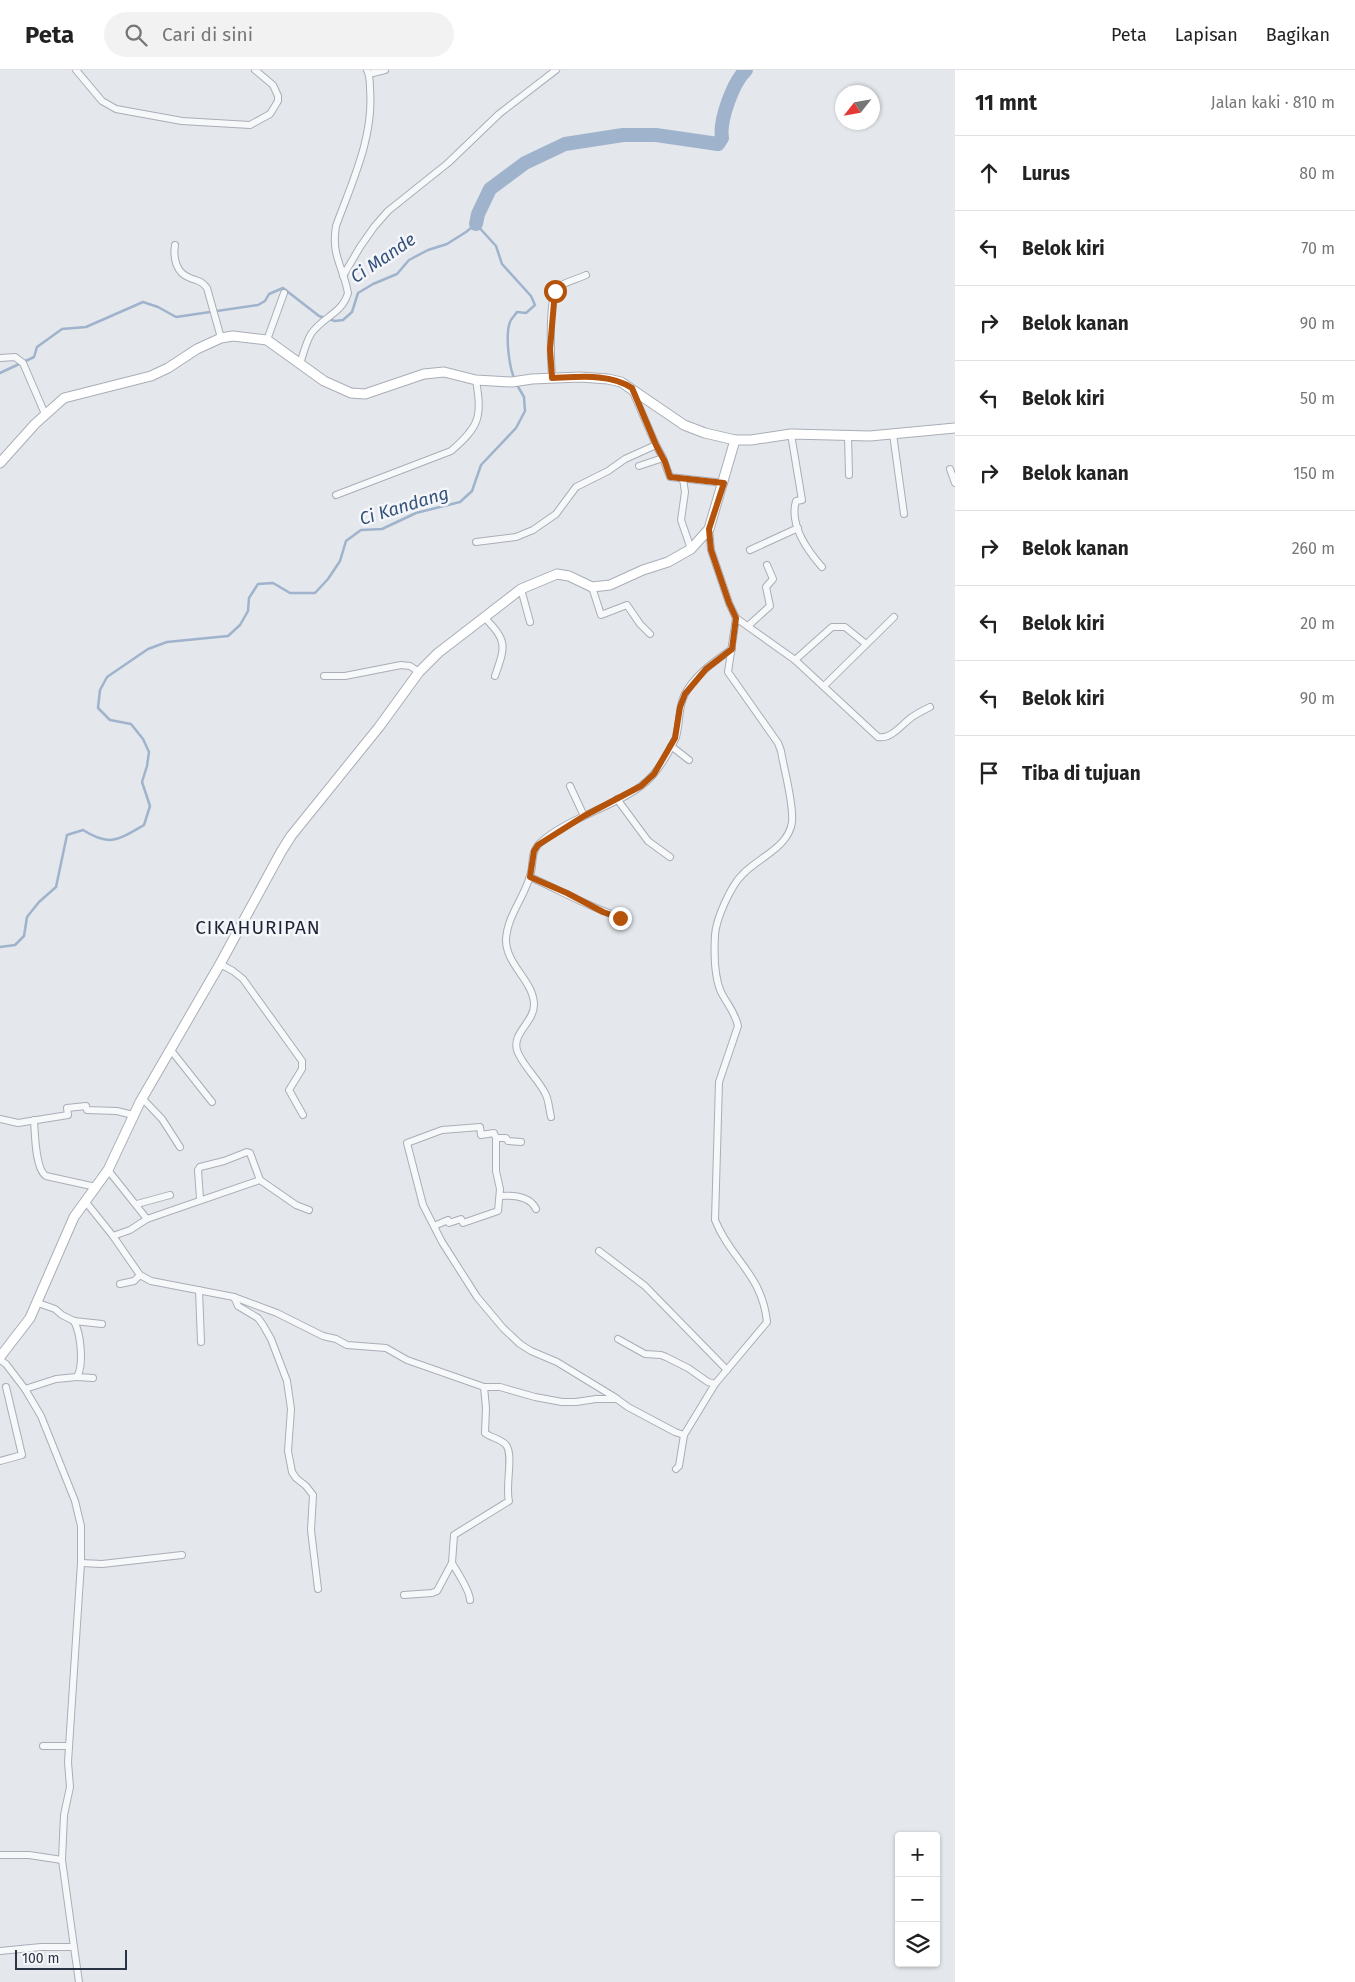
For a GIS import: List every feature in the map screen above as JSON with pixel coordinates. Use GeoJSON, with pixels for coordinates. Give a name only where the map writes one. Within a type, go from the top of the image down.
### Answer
{"type":"FeatureCollection","features":[{"type":"Feature","properties":{"kind":"street"},"geometry":{"type":"LineString","coordinates":[[76,70],[102,101],[116,109],[182,121],[250,125],[265,118],[278,101],[273,85],[255,70]]}},
{"type":"Feature","properties":{"kind":"street"},"geometry":{"type":"LineString","coordinates":[[300,364],[311,334],[339,310],[346,300],[348,293],[335,252],[334,236],[360,161],[370,119],[371,96],[368,72],[385,70]]}},
{"type":"Feature","properties":{"kind":"street"},"geometry":{"type":"LineString","coordinates":[[343,276],[374,227],[388,212],[448,163],[499,114],[556,70]]}},
{"type":"Feature","properties":{"kind":"street"},"geometry":{"type":"LineString","coordinates":[[175,245],[176,265],[184,274],[202,282],[206,286],[221,338]]}},
{"type":"Feature","properties":{"kind":"street"},"geometry":{"type":"LineString","coordinates":[[552,378],[550,349],[554,293],[561,286],[586,275]]}},
{"type":"Feature","properties":{"kind":"street"},"geometry":{"type":"LineString","coordinates":[[267,340],[284,293]]}},
{"type":"Feature","properties":{"kind":"street"},"geometry":{"type":"LineString","coordinates":[[0,461],[45,414],[64,398],[152,376],[197,349],[221,338],[233,336],[267,340],[324,381],[356,394],[365,394],[424,374],[444,372],[476,380],[512,382],[580,377],[621,382],[684,424],[705,433],[735,440],[759,439],[791,434],[894,434],[955,428]]}},
{"type":"Feature","properties":{"kind":"street"},"geometry":{"type":"LineString","coordinates":[[0,358],[12,357],[21,361],[45,414]]}},
{"type":"Feature","properties":{"kind":"street"},"geometry":{"type":"LineString","coordinates":[[336,495],[450,451],[479,418],[479,398],[476,380]]}},
{"type":"Feature","properties":{"kind":"street"},"geometry":{"type":"LineString","coordinates":[[632,388],[670,477],[724,483]]}},
{"type":"Feature","properties":{"kind":"street"},"geometry":{"type":"LineString","coordinates":[[791,434],[802,500],[796,501],[794,517],[810,553],[822,567]]}},
{"type":"Feature","properties":{"kind":"street"},"geometry":{"type":"LineString","coordinates":[[894,434],[904,514]]}},
{"type":"Feature","properties":{"kind":"street"},"geometry":{"type":"LineString","coordinates":[[848,435],[849,475]]}},
{"type":"Feature","properties":{"kind":"street"},"geometry":{"type":"LineString","coordinates":[[735,440],[709,529],[711,550],[736,618],[795,660],[874,735],[883,738],[894,732],[912,717],[930,707]]}},
{"type":"Feature","properties":{"kind":"street"},"geometry":{"type":"LineString","coordinates":[[476,542],[516,537],[533,530],[556,514],[576,486],[608,471],[625,459],[656,445]]}},
{"type":"Feature","properties":{"kind":"street"},"geometry":{"type":"LineString","coordinates":[[639,466],[663,458]]}},
{"type":"Feature","properties":{"kind":"street"},"geometry":{"type":"LineString","coordinates":[[950,469],[955,483]]}},
{"type":"Feature","properties":{"kind":"street"},"geometry":{"type":"LineString","coordinates":[[684,479],[685,492],[681,520],[691,549]]}},
{"type":"Feature","properties":{"kind":"street"},"geometry":{"type":"LineString","coordinates":[[750,550],[798,528]]}},
{"type":"Feature","properties":{"kind":"street"},"geometry":{"type":"LineString","coordinates":[[79,1982],[62,1860],[64,1815],[70,1787],[68,1762],[81,1563],[81,1526],[75,1501],[41,1416],[25,1389],[0,1359],[22,1330],[38,1303],[66,1231],[108,1170],[142,1098],[220,964],[265,878],[291,836],[420,672],[438,653],[521,589],[557,574],[569,576],[588,585],[610,585],[643,570],[668,562],[691,549],[709,529]]}},
{"type":"Feature","properties":{"kind":"street"},"geometry":{"type":"LineString","coordinates":[[748,626],[770,606],[766,587],[773,579],[767,565]]}},
{"type":"Feature","properties":{"kind":"street"},"geometry":{"type":"LineString","coordinates":[[588,585],[601,615],[627,605],[640,624],[650,634]]}},
{"type":"Feature","properties":{"kind":"street"},"geometry":{"type":"LineString","coordinates":[[521,589],[530,622]]}},
{"type":"Feature","properties":{"kind":"street"},"geometry":{"type":"LineString","coordinates":[[824,686],[894,617]]}},
{"type":"Feature","properties":{"kind":"street"},"geometry":{"type":"LineString","coordinates":[[485,618],[502,638],[503,654],[495,676]]}},
{"type":"Feature","properties":{"kind":"street"},"geometry":{"type":"LineString","coordinates":[[676,1468],[679,1466],[684,1435],[715,1384],[767,1322],[766,1308],[758,1287],[719,1231],[715,1220],[719,1082],[738,1026],[717,979],[715,934],[728,894],[735,883],[743,873],[771,852],[784,839],[792,823],[792,813],[781,751],[773,735],[728,674],[727,670],[736,618]]}},
{"type":"Feature","properties":{"kind":"street"},"geometry":{"type":"LineString","coordinates":[[795,660],[832,627],[844,627],[866,644]]}},
{"type":"Feature","properties":{"kind":"street"},"geometry":{"type":"LineString","coordinates":[[551,1117],[546,1094],[517,1051],[516,1041],[519,1033],[529,1021],[534,1003],[528,987],[513,964],[506,944],[511,920],[530,877],[534,851],[538,845],[584,816],[641,786],[654,774],[675,738],[680,707],[685,694],[706,669],[732,649]]}},
{"type":"Feature","properties":{"kind":"street"},"geometry":{"type":"LineString","coordinates":[[324,676],[353,674],[401,665],[410,666],[420,672]]}},
{"type":"Feature","properties":{"kind":"street"},"geometry":{"type":"LineString","coordinates":[[671,746],[689,760]]}},
{"type":"Feature","properties":{"kind":"street"},"geometry":{"type":"LineString","coordinates":[[570,786],[584,816]]}},
{"type":"Feature","properties":{"kind":"street"},"geometry":{"type":"LineString","coordinates":[[617,799],[648,841],[670,857]]}},
{"type":"Feature","properties":{"kind":"street"},"geometry":{"type":"LineString","coordinates":[[530,877],[567,893],[603,912],[620,918]]}},
{"type":"Feature","properties":{"kind":"street"},"geometry":{"type":"LineString","coordinates":[[220,964],[243,979],[302,1061],[302,1069],[289,1090],[302,1114]]}},
{"type":"Feature","properties":{"kind":"street"},"geometry":{"type":"LineString","coordinates":[[170,1049],[212,1102]]}},
{"type":"Feature","properties":{"kind":"street"},"geometry":{"type":"LineString","coordinates":[[142,1098],[162,1119],[180,1147]]}},
{"type":"Feature","properties":{"kind":"street"},"geometry":{"type":"LineString","coordinates":[[0,1119],[18,1124],[68,1115],[67,1108],[86,1106],[87,1110],[117,1111],[133,1116]]}},
{"type":"Feature","properties":{"kind":"street"},"geometry":{"type":"LineString","coordinates":[[34,1120],[38,1165],[41,1173],[46,1176],[96,1187]]}},
{"type":"Feature","properties":{"kind":"street"},"geometry":{"type":"LineString","coordinates":[[434,1226],[448,1220],[449,1223],[461,1219],[463,1223],[498,1211],[500,1196],[496,1171],[496,1138],[494,1133],[481,1134],[480,1128],[442,1130],[407,1143],[423,1205],[434,1226],[477,1297],[511,1336],[531,1351],[557,1362],[628,1407],[684,1435]]}},
{"type":"Feature","properties":{"kind":"street"},"geometry":{"type":"LineString","coordinates":[[496,1138],[506,1138],[508,1141],[521,1142]]}},
{"type":"Feature","properties":{"kind":"street"},"geometry":{"type":"LineString","coordinates":[[200,1199],[198,1170],[204,1165],[224,1161],[247,1152],[250,1154],[260,1180],[296,1205],[309,1210]]}},
{"type":"Feature","properties":{"kind":"street"},"geometry":{"type":"LineString","coordinates":[[108,1170],[137,1204],[147,1219]]}},
{"type":"Feature","properties":{"kind":"street"},"geometry":{"type":"LineString","coordinates":[[113,1236],[130,1230],[147,1219],[200,1199],[260,1180]]}},
{"type":"Feature","properties":{"kind":"street"},"geometry":{"type":"LineString","coordinates":[[137,1204],[170,1195]]}},
{"type":"Feature","properties":{"kind":"street"},"geometry":{"type":"LineString","coordinates":[[500,1196],[511,1195],[526,1199],[536,1209]]}},
{"type":"Feature","properties":{"kind":"street"},"geometry":{"type":"LineString","coordinates":[[85,1201],[113,1236],[140,1275],[150,1281],[234,1297],[277,1313],[323,1336],[336,1339],[346,1345],[386,1348],[407,1360],[484,1387],[500,1387],[562,1402],[617,1399]]}},
{"type":"Feature","properties":{"kind":"street"},"geometry":{"type":"LineString","coordinates":[[599,1251],[645,1286],[727,1370]]}},
{"type":"Feature","properties":{"kind":"street"},"geometry":{"type":"LineString","coordinates":[[120,1284],[134,1282],[140,1275]]}},
{"type":"Feature","properties":{"kind":"street"},"geometry":{"type":"LineString","coordinates":[[199,1290],[201,1342]]}},
{"type":"Feature","properties":{"kind":"street"},"geometry":{"type":"LineString","coordinates":[[234,1297],[238,1306],[258,1318],[263,1325],[271,1339],[287,1381],[291,1409],[288,1451],[292,1472],[313,1495],[311,1530],[318,1589]]}},
{"type":"Feature","properties":{"kind":"street"},"geometry":{"type":"LineString","coordinates":[[38,1303],[54,1309],[74,1321],[102,1324]]}},
{"type":"Feature","properties":{"kind":"street"},"geometry":{"type":"LineString","coordinates":[[74,1321],[77,1328],[81,1364],[77,1376]]}},
{"type":"Feature","properties":{"kind":"street"},"geometry":{"type":"LineString","coordinates":[[618,1339],[645,1354],[666,1357],[688,1368],[708,1382],[715,1384]]}},
{"type":"Feature","properties":{"kind":"street"},"geometry":{"type":"LineString","coordinates":[[25,1389],[77,1376],[93,1378]]}},
{"type":"Feature","properties":{"kind":"street"},"geometry":{"type":"LineString","coordinates":[[0,1461],[22,1455],[6,1387]]}},
{"type":"Feature","properties":{"kind":"street"},"geometry":{"type":"LineString","coordinates":[[404,1595],[437,1591],[452,1564],[454,1535],[509,1501],[507,1479],[510,1453],[500,1440],[487,1435],[485,1432],[486,1408],[484,1387]]}},
{"type":"Feature","properties":{"kind":"street"},"geometry":{"type":"LineString","coordinates":[[81,1563],[102,1564],[182,1555]]}},
{"type":"Feature","properties":{"kind":"street"},"geometry":{"type":"LineString","coordinates":[[452,1564],[463,1585],[468,1590],[470,1600]]}},
{"type":"Feature","properties":{"kind":"street"},"geometry":{"type":"LineString","coordinates":[[43,1746],[69,1746]]}},
{"type":"Feature","properties":{"kind":"street"},"geometry":{"type":"LineString","coordinates":[[0,1855],[62,1860]]}},
{"type":"Feature","properties":{"kind":"street"},"geometry":{"type":"LineString","coordinates":[[0,1951],[41,1947],[74,1947]]}},
{"type":"Feature","properties":{"kind":"waterway","name":"Ci Mande"},"geometry":{"type":"LineString","coordinates":[[476,224],[478,214],[490,189],[525,163],[565,144],[623,135],[656,135],[718,144],[722,138],[723,122],[728,102],[736,83],[746,70]]}},
{"type":"Feature","properties":{"kind":"waterway","name":"Ci Mande"},"geometry":{"type":"LineString","coordinates":[[0,373],[34,357],[37,347],[62,329],[86,327],[143,302],[158,307],[176,317],[258,305],[265,301],[269,294],[283,288],[319,316],[335,321],[343,320],[352,312],[358,293],[373,284],[397,274],[409,260],[428,250],[447,244],[476,224],[496,246],[502,264],[531,296],[535,305],[526,313],[517,312],[510,322],[508,351],[515,380]]}},
{"type":"Feature","properties":{"kind":"waterway","name":"Ci Kandang"},"geometry":{"type":"LineString","coordinates":[[0,947],[15,945],[24,936],[27,917],[39,902],[56,887],[67,835],[83,830],[100,838],[114,840],[144,825],[150,806],[142,782],[149,752],[143,739],[131,724],[110,720],[98,708],[100,690],[107,677],[148,649],[167,642],[228,636],[240,625],[248,611],[249,598],[258,584],[273,583],[290,593],[315,593],[328,579],[340,561],[346,541],[361,530],[382,529],[416,513],[460,502],[472,491],[481,465],[516,428],[525,411],[524,397],[517,385]]}},
{"type":"Feature","properties":{"kind":"district","name":"CIKAHURIPAN"},"geometry":{"type":"Point","coordinates":[258,927]}},
{"type":"Feature","properties":{"kind":"route"},"geometry":{"type":"LineString","coordinates":[[555,291],[550,349],[552,378],[608,379],[621,382],[632,388],[670,477],[724,483],[709,529],[711,550],[732,612],[736,618],[732,649],[698,676],[685,694],[680,707],[675,738],[654,774],[641,786],[551,836],[538,845],[534,851],[530,877],[567,893],[603,912],[620,918]]}}]}
